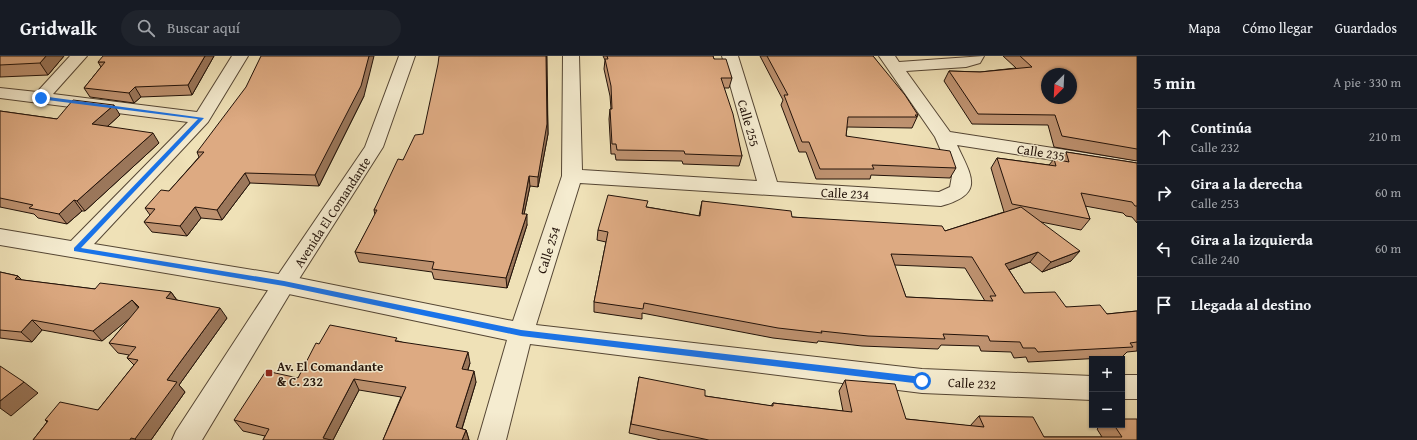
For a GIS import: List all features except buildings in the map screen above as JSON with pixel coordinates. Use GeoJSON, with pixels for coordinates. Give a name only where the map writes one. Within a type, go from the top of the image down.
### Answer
{"type":"FeatureCollection","features":[{"type":"Feature","properties":{"kind":"street"},"geometry":{"type":"LineString","coordinates":[[41,98],[79,56]]}},
{"type":"Feature","properties":{"kind":"street"},"geometry":{"type":"LineString","coordinates":[[76,249],[202,118],[240,56]]}},
{"type":"Feature","properties":{"kind":"street","name":"Avenida El Comandante"},"geometry":{"type":"LineString","coordinates":[[186,440],[284,284],[374,148],[407,56]]}},
{"type":"Feature","properties":{"kind":"street","name":"Calle 254"},"geometry":{"type":"LineString","coordinates":[[492,440],[521,333],[572,176],[571,56]]}},
{"type":"Feature","properties":{"kind":"street","name":"Calle 255"},"geometry":{"type":"LineString","coordinates":[[730,56],[769,189]]}},
{"type":"Feature","properties":{"kind":"street"},"geometry":{"type":"LineString","coordinates":[[891,62],[966,62],[974,60],[976,56]]}},
{"type":"Feature","properties":{"kind":"street","name":"Calle 234"},"geometry":{"type":"LineString","coordinates":[[572,176],[769,189],[941,198],[959,191],[962,176],[944,137],[891,62]]}},
{"type":"Feature","properties":{"kind":"street"},"geometry":{"type":"LineString","coordinates":[[0,93],[202,118]]}},
{"type":"Feature","properties":{"kind":"street","name":"Calle 235"},"geometry":{"type":"LineString","coordinates":[[944,137],[1137,167]]}},
{"type":"Feature","properties":{"kind":"street","name":"Calle 232"},"geometry":{"type":"LineString","coordinates":[[0,237],[284,284],[521,333],[922,381],[1089,388]]}},
{"type":"Feature","properties":{"kind":"street"},"geometry":{"type":"LineString","coordinates":[[1125,387],[1137,386]]}},
{"type":"Feature","properties":{"kind":"place","name":"Av. El Comandante & C. 232"},"geometry":{"type":"Point","coordinates":[269,373]}},
{"type":"Feature","properties":{"kind":"route"},"geometry":{"type":"LineString","coordinates":[[41,98],[202,118],[76,249],[284,284],[521,333],[922,381]]}}]}
